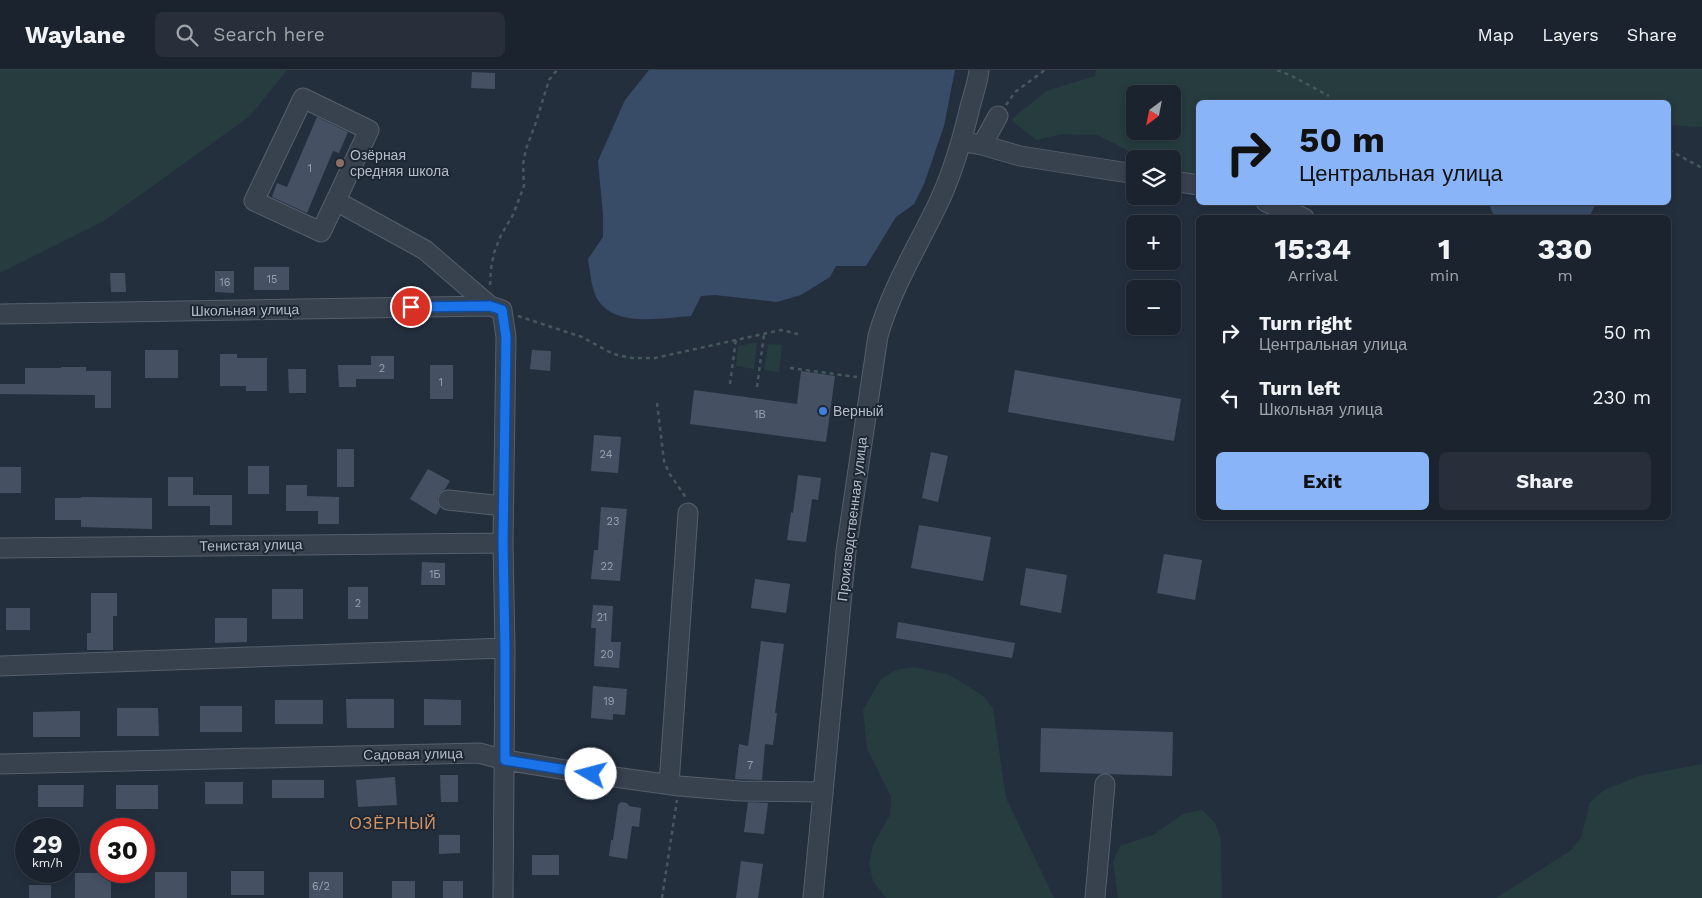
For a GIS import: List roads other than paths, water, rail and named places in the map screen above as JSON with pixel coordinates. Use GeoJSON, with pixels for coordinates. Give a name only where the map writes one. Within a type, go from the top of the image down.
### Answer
{"type":"FeatureCollection","features":[{"type":"Feature","properties":{"kind":"street","name":"Производственная улица"},"geometry":{"type":"LineString","coordinates":[[813,898],[846,551],[878,336],[888,302],[896,284],[937,207],[961,142],[979,70]]}},
{"type":"Feature","properties":{"kind":"street"},"geometry":{"type":"LineString","coordinates":[[303,98],[369,130],[336,201],[321,232],[254,201],[303,98]]}},
{"type":"Feature","properties":{"kind":"street"},"geometry":{"type":"LineString","coordinates":[[982,145],[998,116]]}},
{"type":"Feature","properties":{"kind":"street"},"geometry":{"type":"LineString","coordinates":[[961,142],[982,145],[1020,156],[1126,173]]}},
{"type":"Feature","properties":{"kind":"street"},"geometry":{"type":"LineString","coordinates":[[1181,182],[1196,185]]}},
{"type":"Feature","properties":{"kind":"street"},"geometry":{"type":"LineString","coordinates":[[336,201],[425,250],[490,306],[502,310],[506,337],[503,506],[505,648],[503,898]]}},
{"type":"Feature","properties":{"kind":"street"},"geometry":{"type":"LineString","coordinates":[[1273,205],[1297,215]]}},
{"type":"Feature","properties":{"kind":"street","name":"Школьная улица"},"geometry":{"type":"LineString","coordinates":[[0,314],[490,306]]}},
{"type":"Feature","properties":{"kind":"street"},"geometry":{"type":"LineString","coordinates":[[448,500],[503,506]]}},
{"type":"Feature","properties":{"kind":"street"},"geometry":{"type":"LineString","coordinates":[[674,785],[688,513]]}},
{"type":"Feature","properties":{"kind":"street","name":"Тенистая улица"},"geometry":{"type":"LineString","coordinates":[[0,548],[503,543]]}},
{"type":"Feature","properties":{"kind":"street"},"geometry":{"type":"LineString","coordinates":[[0,666],[505,648]]}},
{"type":"Feature","properties":{"kind":"street","name":"Садовая улица"},"geometry":{"type":"LineString","coordinates":[[0,764],[479,753],[505,760],[572,772],[674,785],[740,791],[822,792]]}},
{"type":"Feature","properties":{"kind":"street"},"geometry":{"type":"LineString","coordinates":[[1095,898],[1104,784]]}},
{"type":"Feature","properties":{"kind":"water"},"geometry":{"type":"Polygon","coordinates":[[[649,70],[955,70],[944,126],[924,184],[914,204],[896,217],[866,266],[836,266],[830,277],[801,295],[777,302],[715,295],[701,296],[691,316],[637,319],[624,317],[602,305],[595,294],[588,259],[603,237],[598,161],[625,100],[649,70]]]}},
{"type":"Feature","properties":{"kind":"water"},"geometry":{"type":"Polygon","coordinates":[[[1490,205],[1595,205],[1590,215],[1494,215],[1490,205]]]}},
{"type":"Feature","properties":{"kind":"place","name":"Озёрная средняя школа"},"geometry":{"type":"Point","coordinates":[340,163]}},
{"type":"Feature","properties":{"kind":"place","name":"Верный"},"geometry":{"type":"Point","coordinates":[823,411]}},
{"type":"Feature","properties":{"kind":"district","name":"ОЗЁРНЫЙ"},"geometry":{"type":"Point","coordinates":[393,823]}}]}
